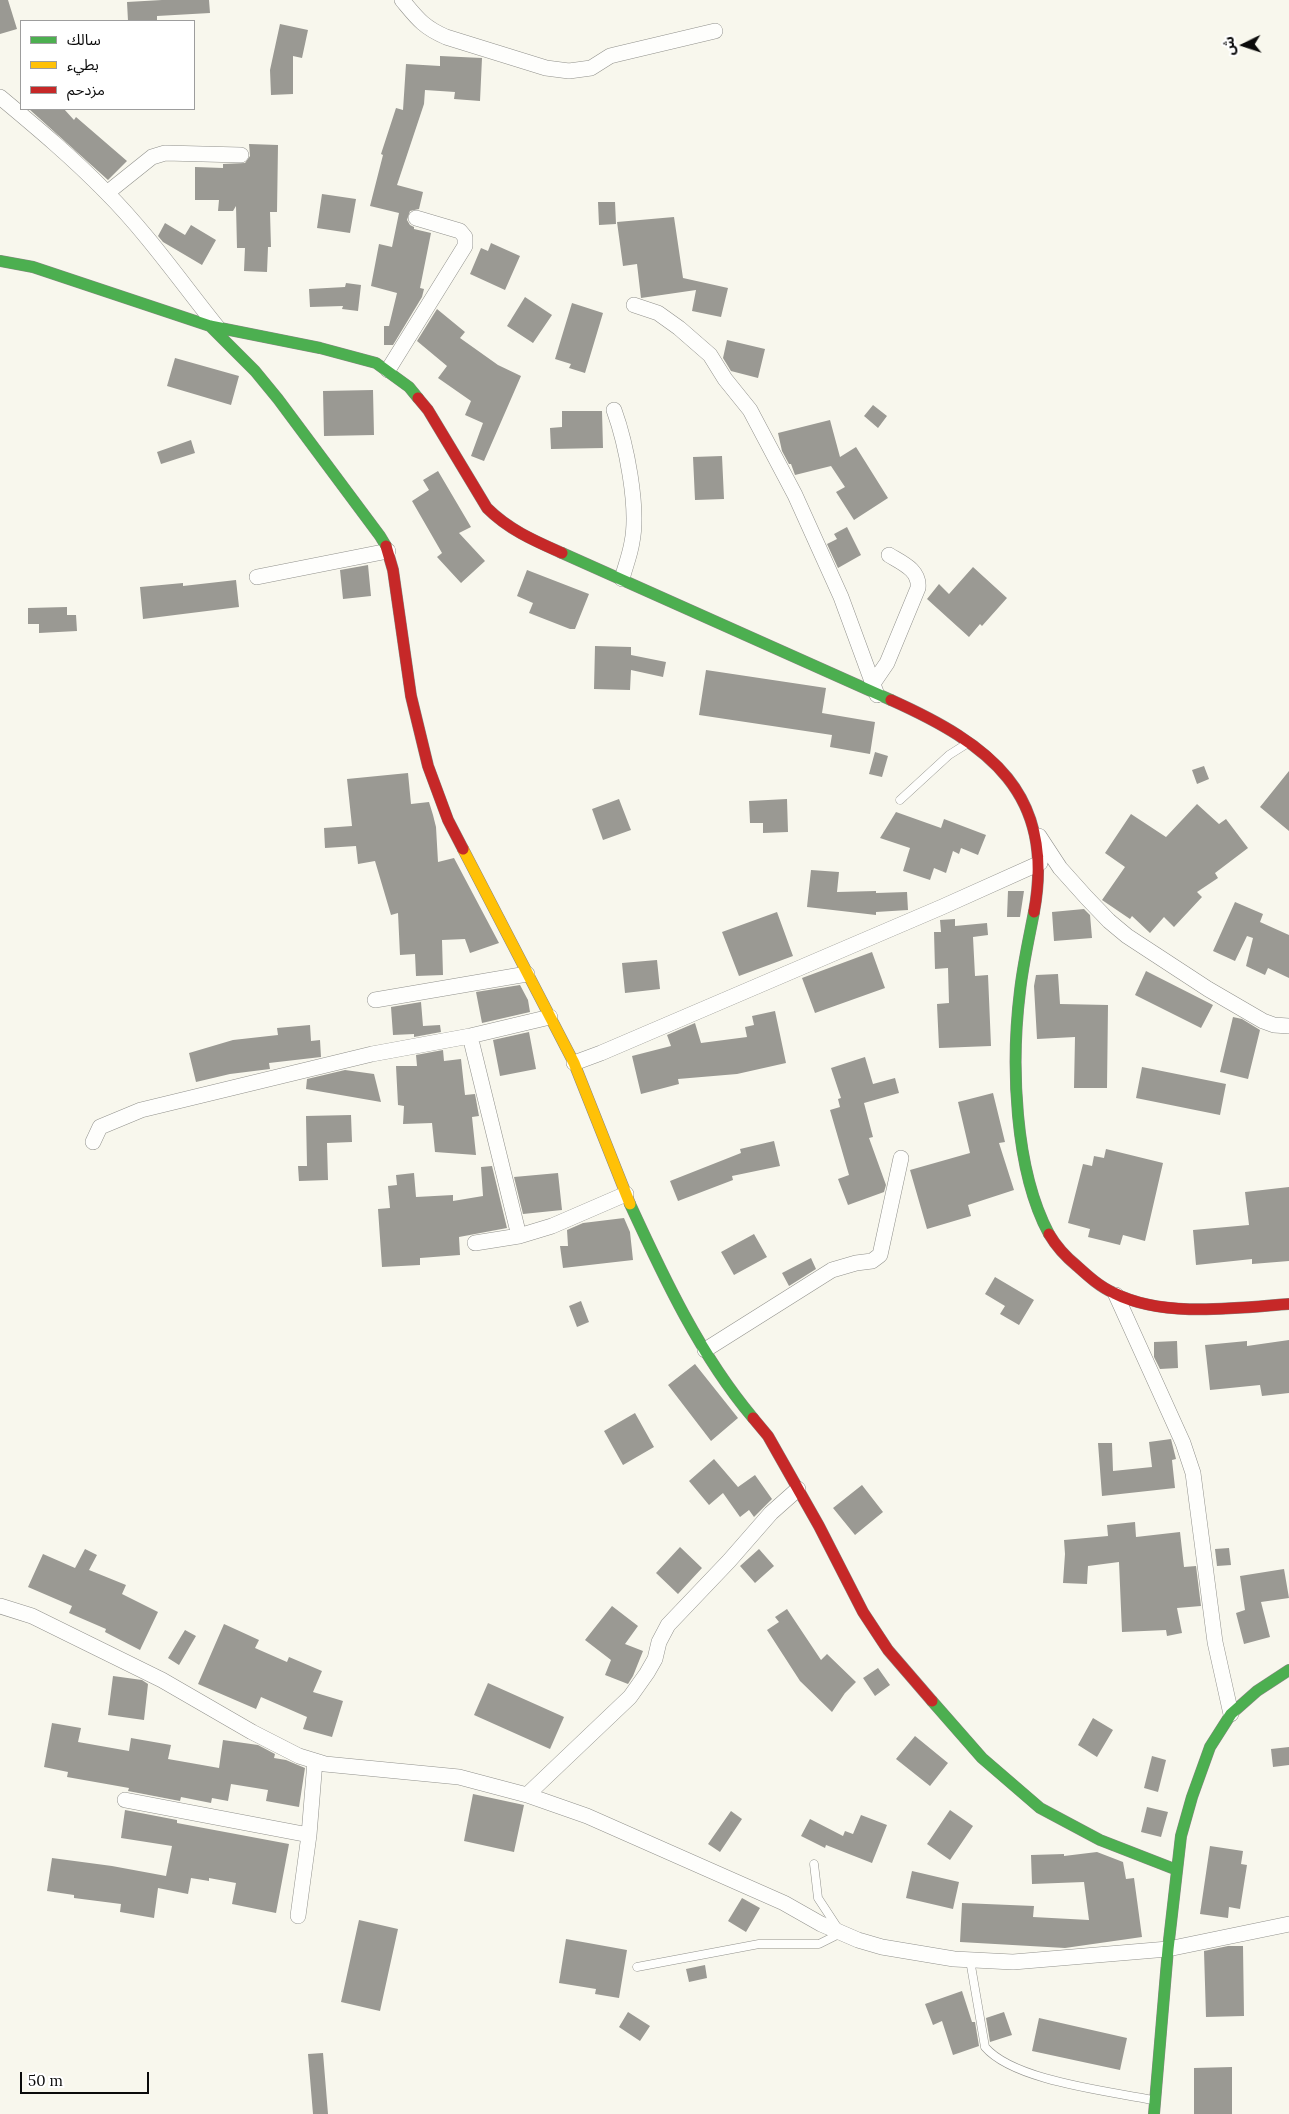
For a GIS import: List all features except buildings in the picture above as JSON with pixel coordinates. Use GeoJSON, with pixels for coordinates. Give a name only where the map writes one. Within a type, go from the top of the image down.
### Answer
{"type":"FeatureCollection","features":[{"type":"Feature","properties":{"kind":"main road"},"geometry":{"type":"LineString","coordinates":[[0,260],[33,267],[214,327],[354,356],[376,363],[409,387],[428,410],[480,499],[496,518],[525,537],[876,689],[956,733],[992,758],[1006,774],[1028,809],[1037,833],[1040,863],[1037,899],[1023,966],[1016,1021],[1016,1076],[1020,1134],[1027,1183],[1038,1214],[1048,1234],[1081,1270],[1116,1295],[1137,1301],[1192,1308],[1289,1304]]}},
{"type":"Feature","properties":{"kind":"main road"},"geometry":{"type":"LineString","coordinates":[[214,327],[278,399],[369,520],[388,551],[393,570],[411,696],[428,766],[448,820],[574,1063],[626,1194],[652,1252],[693,1331],[731,1392],[768,1436],[863,1612],[888,1650],[982,1758],[1040,1808],[1100,1840],[1177,1870]]}},
{"type":"Feature","properties":{"kind":"main road"},"geometry":{"type":"LineString","coordinates":[[1154,2114],[1168,1949],[1181,1836],[1192,1797],[1210,1747],[1231,1714],[1257,1691],[1289,1670]]}},
{"type":"Feature","properties":{"kind":"street"},"geometry":{"type":"LineString","coordinates":[[402,0],[420,22],[430,30],[546,68],[580,71],[591,68],[610,56],[715,31]]}},
{"type":"Feature","properties":{"kind":"street"},"geometry":{"type":"LineString","coordinates":[[0,97],[107,193],[152,243],[214,327]]}},
{"type":"Feature","properties":{"kind":"street"},"geometry":{"type":"LineString","coordinates":[[107,193],[152,157],[165,153],[241,155]]}},
{"type":"Feature","properties":{"kind":"street"},"geometry":{"type":"LineString","coordinates":[[388,370],[465,246],[465,237],[460,231],[416,218]]}},
{"type":"Feature","properties":{"kind":"street"},"geometry":{"type":"LineString","coordinates":[[634,305],[658,313],[679,328],[710,355],[725,379],[750,410],[794,495],[841,597],[876,689]]}},
{"type":"Feature","properties":{"kind":"street"},"geometry":{"type":"LineString","coordinates":[[614,410],[620,426],[633,492],[633,541],[622,579]]}},
{"type":"Feature","properties":{"kind":"street"},"geometry":{"type":"LineString","coordinates":[[257,577],[388,551]]}},
{"type":"Feature","properties":{"kind":"street"},"geometry":{"type":"LineString","coordinates":[[876,689],[918,588],[918,580],[914,572],[889,555]]}},
{"type":"Feature","properties":{"kind":"street"},"geometry":{"type":"LineString","coordinates":[[1037,833],[1060,868],[1109,921],[1127,936],[1208,989],[1263,1021],[1274,1025],[1289,1026]]}},
{"type":"Feature","properties":{"kind":"street"},"geometry":{"type":"LineString","coordinates":[[574,1063],[933,911],[1040,863]]}},
{"type":"Feature","properties":{"kind":"street"},"geometry":{"type":"LineString","coordinates":[[375,1000],[527,974]]}},
{"type":"Feature","properties":{"kind":"street"},"geometry":{"type":"LineString","coordinates":[[93,1142],[100,1127],[141,1110],[372,1054],[470,1036],[550,1018]]}},
{"type":"Feature","properties":{"kind":"street"},"geometry":{"type":"LineString","coordinates":[[470,1036],[519,1236]]}},
{"type":"Feature","properties":{"kind":"street"},"geometry":{"type":"LineString","coordinates":[[705,1350],[832,1270],[872,1260],[880,1255],[901,1158]]}},
{"type":"Feature","properties":{"kind":"street"},"geometry":{"type":"LineString","coordinates":[[475,1243],[519,1236],[552,1226],[626,1194]]}},
{"type":"Feature","properties":{"kind":"street"},"geometry":{"type":"LineString","coordinates":[[1116,1295],[1183,1443],[1193,1473],[1215,1642],[1231,1714]]}},
{"type":"Feature","properties":{"kind":"street"},"geometry":{"type":"LineString","coordinates":[[527,1794],[630,1697],[651,1666],[659,1642],[668,1625],[729,1561],[771,1513],[798,1489]]}},
{"type":"Feature","properties":{"kind":"street"},"geometry":{"type":"LineString","coordinates":[[0,1606],[32,1616],[162,1680],[252,1732],[299,1756],[325,1764],[459,1776],[527,1794],[587,1816],[784,1904],[820,1924],[882,1947],[930,1956],[1014,1962],[1168,1949],[1289,1924]]}},
{"type":"Feature","properties":{"kind":"street"},"geometry":{"type":"LineString","coordinates":[[298,1916],[309,1836],[315,1761]]}},
{"type":"Feature","properties":{"kind":"street"},"geometry":{"type":"LineString","coordinates":[[125,1800],[309,1836]]}},
{"type":"Feature","properties":{"kind":"lane"},"geometry":{"type":"LineString","coordinates":[[900,800],[949,755],[970,742]]}},
{"type":"Feature","properties":{"kind":"lane"},"geometry":{"type":"LineString","coordinates":[[637,1967],[759,1944],[819,1944],[841,1933],[818,1898],[814,1864]]}},
{"type":"Feature","properties":{"kind":"lane"},"geometry":{"type":"LineString","coordinates":[[970,1960],[985,2047],[992,2055],[1023,2070],[1060,2082],[1156,2100]]}},
{"type":"Feature","properties":{"kind":"traffic: fast"},"geometry":{"type":"LineString","coordinates":[[0,261],[33,267],[210,326],[320,348],[376,363],[409,387],[418,398]]}},
{"type":"Feature","properties":{"kind":"traffic: fast"},"geometry":{"type":"LineString","coordinates":[[210,326],[255,371],[278,399],[386,546]]}},
{"type":"Feature","properties":{"kind":"traffic: fast"},"geometry":{"type":"LineString","coordinates":[[562,553],[891,700]]}},
{"type":"Feature","properties":{"kind":"traffic: fast"},"geometry":{"type":"LineString","coordinates":[[1034,912],[1024,961],[1017,1019],[1016,1082],[1022,1148],[1028,1179],[1037,1208],[1049,1234]]}},
{"type":"Feature","properties":{"kind":"traffic: fast"},"geometry":{"type":"LineString","coordinates":[[630,1204],[684,1315],[716,1368],[753,1418]]}},
{"type":"Feature","properties":{"kind":"traffic: fast"},"geometry":{"type":"LineString","coordinates":[[1154,2114],[1168,1949],[1181,1836],[1192,1797],[1210,1747],[1231,1714],[1257,1691],[1289,1670]]}},
{"type":"Feature","properties":{"kind":"traffic: fast"},"geometry":{"type":"LineString","coordinates":[[932,1701],[982,1758],[1040,1808],[1100,1840],[1177,1870]]}},
{"type":"Feature","properties":{"kind":"traffic: slow"},"geometry":{"type":"LineString","coordinates":[[463,849],[574,1063],[630,1204]]}},
{"type":"Feature","properties":{"kind":"traffic: jam"},"geometry":{"type":"LineString","coordinates":[[418,398],[428,410],[487,508],[513,529],[562,553]]}},
{"type":"Feature","properties":{"kind":"traffic: jam"},"geometry":{"type":"LineString","coordinates":[[386,546],[393,570],[411,696],[428,766],[448,820],[463,849]]}},
{"type":"Feature","properties":{"kind":"traffic: jam"},"geometry":{"type":"LineString","coordinates":[[891,700],[958,735],[985,755],[1008,778],[1024,804],[1035,835],[1038,871],[1034,912]]}},
{"type":"Feature","properties":{"kind":"traffic: jam"},"geometry":{"type":"LineString","coordinates":[[1049,1234],[1065,1255],[1094,1281],[1109,1291],[1133,1301],[1177,1309],[1223,1309],[1289,1304]]}},
{"type":"Feature","properties":{"kind":"traffic: jam"},"geometry":{"type":"LineString","coordinates":[[753,1418],[768,1436],[819,1526],[863,1612],[888,1650],[932,1701]]}}]}
